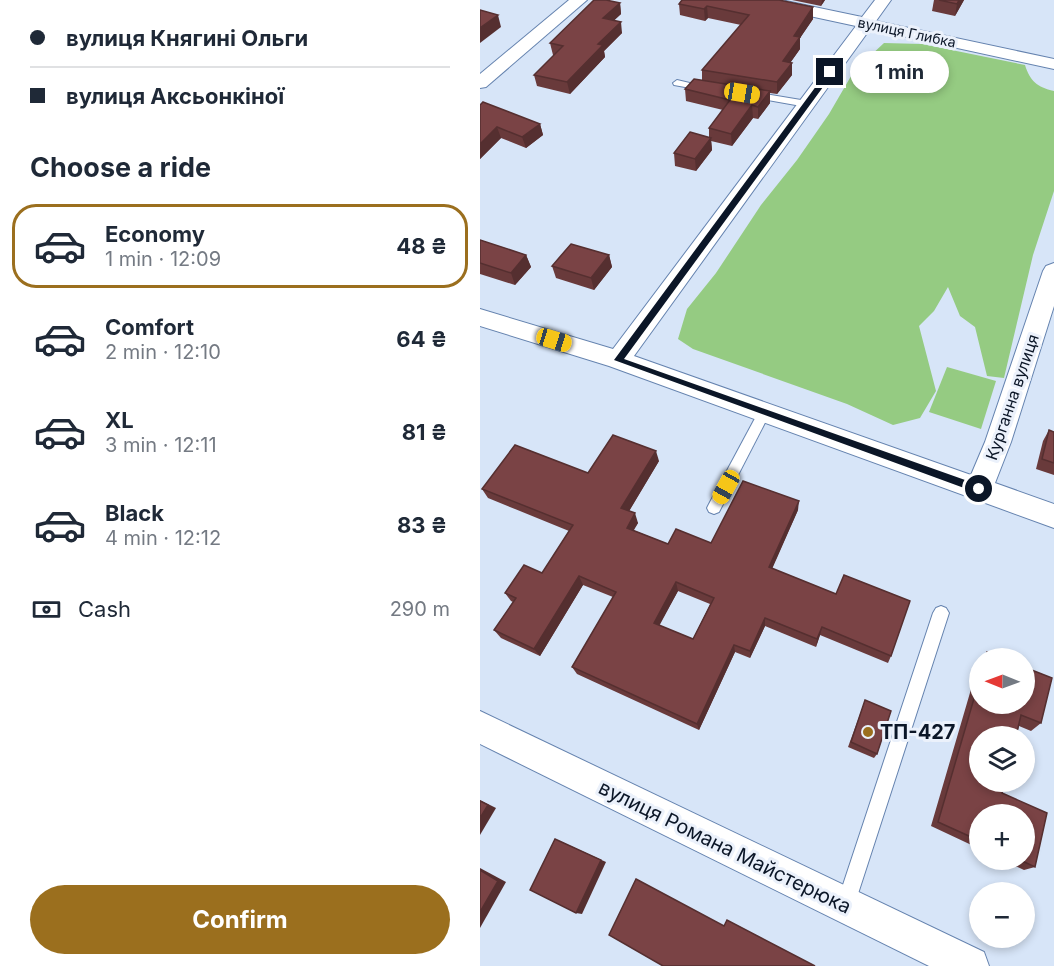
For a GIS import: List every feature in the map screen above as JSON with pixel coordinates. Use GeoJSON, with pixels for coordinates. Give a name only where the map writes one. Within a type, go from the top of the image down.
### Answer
{"type":"FeatureCollection","features":[{"type":"Feature","properties":{"kind":"street"},"geometry":{"type":"LineString","coordinates":[[480,83],[579,0]]}},
{"type":"Feature","properties":{"kind":"street","name":"вулиця Глибка"},"geometry":{"type":"LineString","coordinates":[[759,0],[1054,64]]}},
{"type":"Feature","properties":{"kind":"street"},"geometry":{"type":"LineString","coordinates":[[618,360],[883,0]]}},
{"type":"Feature","properties":{"kind":"street","name":"Курганна вулиця"},"geometry":{"type":"LineString","coordinates":[[979,489],[998,442],[1054,271]]}},
{"type":"Feature","properties":{"kind":"street"},"geometry":{"type":"LineString","coordinates":[[483,323],[618,360],[1054,516]]}},
{"type":"Feature","properties":{"kind":"street","name":"вулиця Романа Майстерюка"},"geometry":{"type":"LineString","coordinates":[[480,727],[970,966]]}},
{"type":"Feature","properties":{"kind":"lane"},"geometry":{"type":"LineString","coordinates":[[677,83],[712,89]]}},
{"type":"Feature","properties":{"kind":"lane"},"geometry":{"type":"LineString","coordinates":[[748,94],[807,104]]}},
{"type":"Feature","properties":{"kind":"lane"},"geometry":{"type":"LineString","coordinates":[[714,508],[749,446],[764,413]]}},
{"type":"Feature","properties":{"kind":"lane"},"geometry":{"type":"LineString","coordinates":[[845,905],[941,613]]}},
{"type":"Feature","properties":{"kind":"green space"},"geometry":{"type":"Polygon","coordinates":[[[884,43],[922,44],[1025,65],[1035,83],[1054,91],[1054,191],[1033,255],[1004,378],[987,376],[975,327],[960,316],[948,287],[934,311],[919,326],[936,391],[920,418],[893,425],[847,404],[693,349],[678,339],[687,309],[716,273],[761,205],[797,160],[829,114],[854,71],[884,43]]]}},
{"type":"Feature","properties":{"kind":"green space"},"geometry":{"type":"Polygon","coordinates":[[[947,367],[996,381],[981,429],[929,412],[947,367]]]}},
{"type":"Feature","properties":{"kind":"building"},"geometry":{"type":"Polygon","coordinates":[[[594,0],[620,3],[603,18],[621,22],[598,44],[603,45],[567,82],[534,75],[563,46],[550,43],[594,0]]]}},
{"type":"Feature","properties":{"kind":"building"},"geometry":{"type":"Polygon","coordinates":[[[682,0],[779,0],[813,7],[794,36],[800,37],[783,61],[792,63],[777,82],[702,70],[749,15],[707,6],[704,9],[679,4],[682,0]]]}},
{"type":"Feature","properties":{"kind":"building"},"geometry":{"type":"Polygon","coordinates":[[[939,0],[959,0],[957,4],[939,0]]]}},
{"type":"Feature","properties":{"kind":"building"},"geometry":{"type":"Polygon","coordinates":[[[480,10],[498,15],[480,28],[480,10]]]}},
{"type":"Feature","properties":{"kind":"building"},"geometry":{"type":"Polygon","coordinates":[[[694,79],[770,91],[758,107],[752,105],[731,134],[709,128],[730,100],[685,89],[694,79]]]}},
{"type":"Feature","properties":{"kind":"building"},"geometry":{"type":"Polygon","coordinates":[[[483,102],[540,124],[522,137],[497,127],[480,144],[480,105],[483,102]]]}},
{"type":"Feature","properties":{"kind":"building"},"geometry":{"type":"Polygon","coordinates":[[[690,132],[711,138],[695,159],[674,153],[690,132]]]}},
{"type":"Feature","properties":{"kind":"building"},"geometry":{"type":"Polygon","coordinates":[[[480,240],[526,255],[511,273],[480,263],[480,240]]]}},
{"type":"Feature","properties":{"kind":"building"},"geometry":{"type":"Polygon","coordinates":[[[571,244],[609,255],[591,278],[552,266],[571,244]]]}},
{"type":"Feature","properties":{"kind":"building"},"geometry":{"type":"Polygon","coordinates":[[[1049,430],[1054,432],[1054,463],[1042,459],[1049,430]]]}},
{"type":"Feature","properties":{"kind":"building"},"geometry":{"type":"Polygon","coordinates":[[[613,435],[656,451],[621,508],[635,513],[627,528],[668,544],[676,529],[711,543],[743,481],[799,501],[769,567],[836,594],[844,575],[910,601],[891,656],[822,627],[817,639],[765,618],[750,651],[734,645],[697,724],[572,667],[616,592],[579,576],[534,649],[494,630],[516,598],[505,593],[524,565],[542,573],[573,525],[482,489],[515,445],[588,473],[613,435]],[[676,582],[654,623],[693,639],[714,598],[676,582]]]}},
{"type":"Feature","properties":{"kind":"building"},"geometry":{"type":"Polygon","coordinates":[[[1035,671],[1052,678],[1041,723],[1021,715],[1018,726],[969,726],[969,792],[1002,792],[1027,804],[969,804],[969,836],[938,822],[970,714],[1035,714],[1035,671]]]}},
{"type":"Feature","properties":{"kind":"building","name":"ТП-427"},"geometry":{"type":"Polygon","coordinates":[[[865,700],[891,711],[877,754],[851,742],[865,700]]]}},
{"type":"Feature","properties":{"kind":"building"},"geometry":{"type":"Polygon","coordinates":[[[480,801],[488,805],[480,818],[480,801]]]}},
{"type":"Feature","properties":{"kind":"building"},"geometry":{"type":"Polygon","coordinates":[[[1035,808],[1047,813],[1035,867],[1035,808]]]}},
{"type":"Feature","properties":{"kind":"building"},"geometry":{"type":"Polygon","coordinates":[[[555,839],[601,860],[576,913],[530,890],[555,839]]]}},
{"type":"Feature","properties":{"kind":"building"},"geometry":{"type":"Polygon","coordinates":[[[480,870],[498,881],[480,912],[480,870]]]}},
{"type":"Feature","properties":{"kind":"building"},"geometry":{"type":"Polygon","coordinates":[[[636,879],[724,926],[727,920],[815,966],[663,966],[609,935],[636,879]]]}},
{"type":"Feature","properties":{"kind":"place","name":"ТП-427"},"geometry":{"type":"Point","coordinates":[868,732]}},
{"type":"Feature","properties":{"kind":"route"},"geometry":{"type":"LineString","coordinates":[[830,72],[618,360],[979,489]]}}]}
